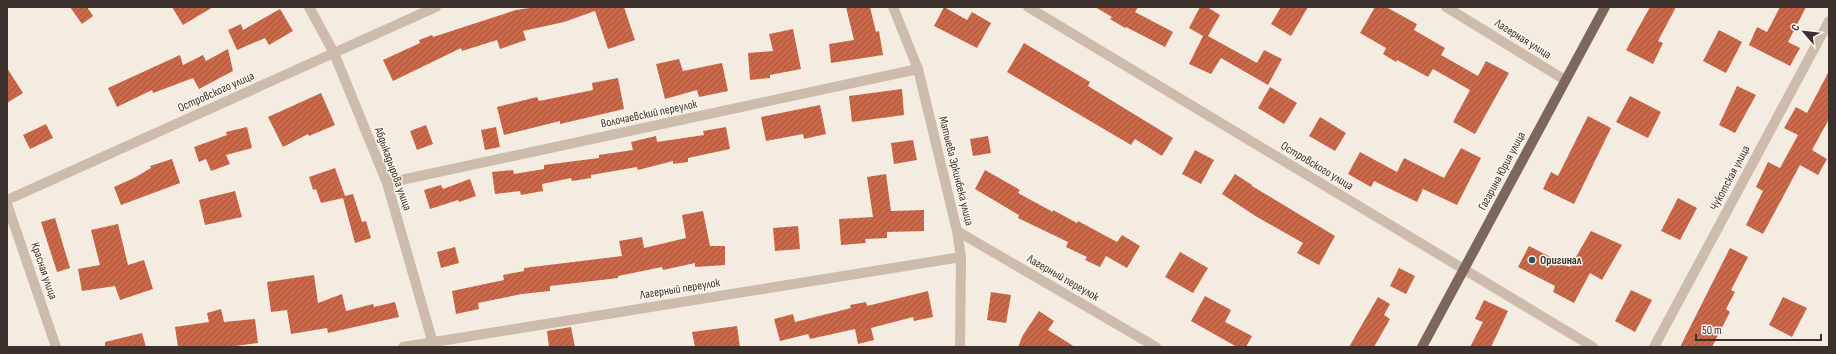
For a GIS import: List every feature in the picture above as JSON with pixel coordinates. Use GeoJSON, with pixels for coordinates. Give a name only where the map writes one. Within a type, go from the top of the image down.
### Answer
{"type":"FeatureCollection","features":[{"type":"Feature","properties":{"kind":"main road","name":"Гагарина Юрия улица"},"geometry":{"type":"LineString","coordinates":[[1422,347],[1604,7]]}},
{"type":"Feature","properties":{"kind":"street","name":"Абдыкадырова улица"},"geometry":{"type":"LineString","coordinates":[[309,7],[334,53],[387,184],[433,344]]}},
{"type":"Feature","properties":{"kind":"street","name":"Островского улица"},"geometry":{"type":"LineString","coordinates":[[7,200],[436,7]]}},
{"type":"Feature","properties":{"kind":"street","name":"Матыева Эркинбека улица"},"geometry":{"type":"LineString","coordinates":[[893,7],[918,69],[957,231],[961,257],[960,347]]}},
{"type":"Feature","properties":{"kind":"street","name":"Островского улица"},"geometry":{"type":"LineString","coordinates":[[1028,7],[1593,347]]}},
{"type":"Feature","properties":{"kind":"street","name":"Лагерная улица"},"geometry":{"type":"LineString","coordinates":[[1446,7],[1565,80]]}},
{"type":"Feature","properties":{"kind":"street","name":"Чукотская улица"},"geometry":{"type":"LineString","coordinates":[[1654,347],[1829,21]]}},
{"type":"Feature","properties":{"kind":"street","name":"Волочаевский переулок"},"geometry":{"type":"LineString","coordinates":[[387,184],[918,69]]}},
{"type":"Feature","properties":{"kind":"street","name":"Красная улица"},"geometry":{"type":"LineString","coordinates":[[7,204],[56,347]]}},
{"type":"Feature","properties":{"kind":"street","name":"Лагерный переулок"},"geometry":{"type":"LineString","coordinates":[[957,231],[1156,347]]}},
{"type":"Feature","properties":{"kind":"street","name":"Лагерный переулок"},"geometry":{"type":"LineString","coordinates":[[403,347],[433,344],[961,257]]}},
{"type":"Feature","properties":{"kind":"building"},"geometry":{"type":"Polygon","coordinates":[[[70,7],[87,7],[93,16],[82,24],[70,7]]]}},
{"type":"Feature","properties":{"kind":"building"},"geometry":{"type":"Polygon","coordinates":[[[172,7],[213,7],[183,25],[172,7]]]}},
{"type":"Feature","properties":{"kind":"building"},"geometry":{"type":"Polygon","coordinates":[[[536,7],[624,7],[635,40],[608,49],[595,11],[564,22],[523,31],[526,40],[500,49],[497,40],[462,51],[461,48],[393,81],[383,60],[420,43],[419,40],[432,35],[433,37],[516,10],[536,7]]]}},
{"type":"Feature","properties":{"kind":"building"},"geometry":{"type":"Polygon","coordinates":[[[846,7],[870,7],[876,32],[879,31],[883,55],[831,63],[829,44],[854,40],[846,7]]]}},
{"type":"Feature","properties":{"kind":"building"},"geometry":{"type":"Polygon","coordinates":[[[944,7],[967,20],[972,12],[991,23],[977,48],[934,26],[944,7]]]}},
{"type":"Feature","properties":{"kind":"building"},"geometry":{"type":"Polygon","coordinates":[[[1095,7],[1138,7],[1135,12],[1173,32],[1165,47],[1126,27],[1125,28],[1110,19],[1112,17],[1095,7]]]}},
{"type":"Feature","properties":{"kind":"building"},"geometry":{"type":"Polygon","coordinates":[[[1200,7],[1207,7],[1220,15],[1208,36],[1257,63],[1264,50],[1282,59],[1268,85],[1221,58],[1211,74],[1189,64],[1203,36],[1189,28],[1200,7]]]}},
{"type":"Feature","properties":{"kind":"building"},"geometry":{"type":"Polygon","coordinates":[[[1281,7],[1308,7],[1291,36],[1271,24],[1281,7]]]}},
{"type":"Feature","properties":{"kind":"building"},"geometry":{"type":"Polygon","coordinates":[[[1375,7],[1386,7],[1417,24],[1414,30],[1445,48],[1441,55],[1478,76],[1486,61],[1509,73],[1475,134],[1453,122],[1470,90],[1433,69],[1428,77],[1397,60],[1396,62],[1383,54],[1386,48],[1360,33],[1375,7]]]}},
{"type":"Feature","properties":{"kind":"building"},"geometry":{"type":"Polygon","coordinates":[[[1650,7],[1676,7],[1658,41],[1663,43],[1653,64],[1626,50],[1650,7]]]}},
{"type":"Feature","properties":{"kind":"building"},"geometry":{"type":"Polygon","coordinates":[[[1780,7],[1806,7],[1788,42],[1800,48],[1790,66],[1749,45],[1757,27],[1767,32],[1780,7]]]}},
{"type":"Feature","properties":{"kind":"building"},"geometry":{"type":"Polygon","coordinates":[[[280,9],[293,31],[269,45],[265,38],[237,50],[228,30],[241,24],[243,30],[280,9]]]}},
{"type":"Feature","properties":{"kind":"building"},"geometry":{"type":"Polygon","coordinates":[[[793,29],[801,69],[770,75],[770,78],[750,80],[748,53],[773,51],[769,34],[793,29]]]}},
{"type":"Feature","properties":{"kind":"building"},"geometry":{"type":"Polygon","coordinates":[[[1719,30],[1742,42],[1726,73],[1703,61],[1719,30]]]}},
{"type":"Feature","properties":{"kind":"building"},"geometry":{"type":"Polygon","coordinates":[[[1024,43],[1090,82],[1088,86],[1173,138],[1162,156],[1135,139],[1131,145],[1007,72],[1024,43]]]}},
{"type":"Feature","properties":{"kind":"building"},"geometry":{"type":"Polygon","coordinates":[[[228,49],[233,71],[199,89],[193,78],[153,93],[152,90],[117,107],[108,88],[180,55],[183,65],[203,55],[206,61],[228,49]]]}},
{"type":"Feature","properties":{"kind":"building"},"geometry":{"type":"Polygon","coordinates":[[[679,59],[683,71],[722,63],[728,91],[699,97],[697,90],[665,99],[656,64],[679,59]]]}},
{"type":"Feature","properties":{"kind":"building"},"geometry":{"type":"Polygon","coordinates":[[[7,68],[23,93],[7,103],[7,68]]]}},
{"type":"Feature","properties":{"kind":"building"},"geometry":{"type":"Polygon","coordinates":[[[1829,71],[1829,119],[1812,150],[1827,159],[1818,175],[1800,165],[1763,234],[1746,225],[1763,191],[1756,187],[1768,162],[1780,168],[1798,135],[1784,128],[1796,107],[1807,113],[1829,71]]]}},
{"type":"Feature","properties":{"kind":"building"},"geometry":{"type":"Polygon","coordinates":[[[618,78],[624,109],[560,124],[560,121],[504,135],[497,107],[537,97],[539,101],[593,90],[592,83],[618,78]]]}},
{"type":"Feature","properties":{"kind":"building"},"geometry":{"type":"Polygon","coordinates":[[[1737,86],[1756,95],[1735,133],[1719,125],[1737,86]]]}},
{"type":"Feature","properties":{"kind":"building"},"geometry":{"type":"Polygon","coordinates":[[[1270,87],[1297,103],[1284,124],[1258,108],[1270,87]]]}},
{"type":"Feature","properties":{"kind":"building"},"geometry":{"type":"Polygon","coordinates":[[[902,89],[904,115],[852,122],[849,96],[902,89]]]}},
{"type":"Feature","properties":{"kind":"building"},"geometry":{"type":"Polygon","coordinates":[[[321,93],[335,125],[309,136],[308,134],[283,147],[268,117],[321,93]]]}},
{"type":"Feature","properties":{"kind":"building"},"geometry":{"type":"Polygon","coordinates":[[[1630,96],[1661,112],[1648,138],[1616,122],[1630,96]]]}},
{"type":"Feature","properties":{"kind":"building"},"geometry":{"type":"Polygon","coordinates":[[[820,105],[826,134],[804,139],[803,134],[766,141],[761,117],[820,105]]]}},
{"type":"Feature","properties":{"kind":"building"},"geometry":{"type":"Polygon","coordinates":[[[1588,116],[1611,128],[1574,204],[1543,189],[1551,172],[1558,176],[1588,116]]]}},
{"type":"Feature","properties":{"kind":"building"},"geometry":{"type":"Polygon","coordinates":[[[1320,117],[1346,133],[1335,151],[1309,136],[1320,117]]]}},
{"type":"Feature","properties":{"kind":"building"},"geometry":{"type":"Polygon","coordinates":[[[46,124],[53,138],[30,149],[23,135],[46,124]]]}},
{"type":"Feature","properties":{"kind":"building"},"geometry":{"type":"Polygon","coordinates":[[[426,125],[433,144],[417,150],[410,131],[426,125]]]}},
{"type":"Feature","properties":{"kind":"building"},"geometry":{"type":"Polygon","coordinates":[[[247,127],[252,148],[226,155],[230,164],[211,171],[206,159],[199,162],[194,147],[227,135],[226,132],[247,127]]]}},
{"type":"Feature","properties":{"kind":"building"},"geometry":{"type":"Polygon","coordinates":[[[496,127],[500,147],[485,150],[481,130],[496,127]]]}},
{"type":"Feature","properties":{"kind":"building"},"geometry":{"type":"Polygon","coordinates":[[[726,127],[730,149],[688,158],[688,162],[673,164],[673,161],[638,170],[637,167],[591,175],[591,178],[572,181],[571,178],[542,184],[543,191],[521,195],[520,191],[495,194],[492,172],[513,170],[514,174],[544,169],[544,165],[599,158],[599,155],[633,150],[631,142],[656,136],[657,142],[704,135],[703,131],[726,127]]]}},
{"type":"Feature","properties":{"kind":"building"},"geometry":{"type":"Polygon","coordinates":[[[988,136],[991,153],[973,156],[970,139],[988,136]]]}},
{"type":"Feature","properties":{"kind":"building"},"geometry":{"type":"Polygon","coordinates":[[[913,140],[917,160],[894,164],[891,143],[913,140]]]}},
{"type":"Feature","properties":{"kind":"building"},"geometry":{"type":"Polygon","coordinates":[[[1461,148],[1481,158],[1457,205],[1423,189],[1417,202],[1374,181],[1371,187],[1348,174],[1360,152],[1397,172],[1404,158],[1444,178],[1461,148]]]}},
{"type":"Feature","properties":{"kind":"building"},"geometry":{"type":"Polygon","coordinates":[[[1195,150],[1214,160],[1201,184],[1182,174],[1195,150]]]}},
{"type":"Feature","properties":{"kind":"building"},"geometry":{"type":"Polygon","coordinates":[[[172,159],[180,183],[121,205],[114,187],[134,178],[151,168],[150,166],[172,159]]]}},
{"type":"Feature","properties":{"kind":"building"},"geometry":{"type":"Polygon","coordinates":[[[335,168],[345,196],[353,194],[362,222],[366,221],[371,238],[355,243],[343,198],[321,203],[316,189],[313,190],[309,177],[335,168]]]}},
{"type":"Feature","properties":{"kind":"building"},"geometry":{"type":"Polygon","coordinates":[[[985,170],[1020,190],[1018,193],[1053,212],[1053,210],[1077,223],[1078,221],[1117,242],[1122,235],[1140,246],[1127,268],[1106,256],[1100,267],[1085,260],[1087,257],[1066,247],[1068,242],[1018,218],[1019,215],[975,189],[985,170]]]}},
{"type":"Feature","properties":{"kind":"building"},"geometry":{"type":"Polygon","coordinates":[[[886,174],[891,211],[924,210],[924,231],[887,232],[887,238],[865,239],[866,243],[841,245],[839,219],[873,217],[867,177],[886,174]]]}},
{"type":"Feature","properties":{"kind":"building"},"geometry":{"type":"Polygon","coordinates":[[[1235,174],[1252,186],[1335,236],[1319,265],[1297,253],[1303,243],[1257,217],[1222,194],[1235,174]]]}},
{"type":"Feature","properties":{"kind":"building"},"geometry":{"type":"Polygon","coordinates":[[[470,179],[476,196],[430,209],[424,190],[441,185],[443,189],[470,179]]]}},
{"type":"Feature","properties":{"kind":"building"},"geometry":{"type":"Polygon","coordinates":[[[235,191],[242,217],[205,225],[199,200],[235,191]]]}},
{"type":"Feature","properties":{"kind":"building"},"geometry":{"type":"Polygon","coordinates":[[[1678,198],[1697,208],[1680,240],[1661,231],[1678,198]]]}},
{"type":"Feature","properties":{"kind":"building"},"geometry":{"type":"Polygon","coordinates":[[[703,211],[710,246],[725,246],[725,265],[695,267],[695,263],[663,270],[662,267],[618,276],[618,278],[550,286],[550,291],[522,294],[478,303],[479,309],[456,314],[452,291],[504,280],[503,275],[524,271],[524,268],[622,256],[619,241],[642,237],[644,248],[686,238],[682,215],[703,211]]]}},
{"type":"Feature","properties":{"kind":"building"},"geometry":{"type":"Polygon","coordinates":[[[55,218],[70,268],[57,272],[41,222],[55,218]]]}},
{"type":"Feature","properties":{"kind":"building"},"geometry":{"type":"Polygon","coordinates":[[[118,224],[128,265],[144,260],[153,289],[120,300],[115,286],[82,291],[78,269],[100,265],[91,230],[118,224]]]}},
{"type":"Feature","properties":{"kind":"building"},"geometry":{"type":"Polygon","coordinates":[[[798,226],[800,249],[775,251],[773,228],[798,226]]]}},
{"type":"Feature","properties":{"kind":"building"},"geometry":{"type":"Polygon","coordinates":[[[1591,231],[1622,245],[1602,280],[1590,273],[1574,303],[1553,292],[1555,286],[1518,267],[1529,246],[1570,267],[1591,231]]]}},
{"type":"Feature","properties":{"kind":"building"},"geometry":{"type":"Polygon","coordinates":[[[455,247],[459,263],[441,268],[437,252],[455,247]]]}},
{"type":"Feature","properties":{"kind":"building"},"geometry":{"type":"Polygon","coordinates":[[[1730,248],[1748,257],[1731,290],[1735,292],[1726,309],[1730,312],[1712,347],[1680,347],[1730,248]]]}},
{"type":"Feature","properties":{"kind":"building"},"geometry":{"type":"Polygon","coordinates":[[[1180,252],[1208,268],[1193,293],[1165,277],[1180,252]]]}},
{"type":"Feature","properties":{"kind":"building"},"geometry":{"type":"Polygon","coordinates":[[[1399,268],[1415,276],[1406,294],[1390,286],[1399,268]]]}},
{"type":"Feature","properties":{"kind":"building"},"geometry":{"type":"Polygon","coordinates":[[[314,275],[318,303],[342,294],[346,311],[373,304],[374,307],[395,302],[399,317],[328,333],[327,328],[291,334],[287,310],[271,312],[267,282],[314,275]]]}},
{"type":"Feature","properties":{"kind":"building"},"geometry":{"type":"Polygon","coordinates":[[[1631,290],[1652,300],[1635,332],[1615,321],[1631,290]]]}},
{"type":"Feature","properties":{"kind":"building"},"geometry":{"type":"Polygon","coordinates":[[[928,291],[933,317],[914,321],[913,317],[871,328],[874,340],[858,344],[855,329],[810,339],[808,334],[780,341],[774,319],[793,314],[795,322],[851,308],[850,305],[866,302],[867,306],[928,291]]]}},
{"type":"Feature","properties":{"kind":"building"},"geometry":{"type":"Polygon","coordinates":[[[991,292],[1011,295],[1006,323],[987,320],[991,292]]]}},
{"type":"Feature","properties":{"kind":"building"},"geometry":{"type":"Polygon","coordinates":[[[1205,296],[1231,310],[1225,322],[1252,336],[1246,347],[1237,347],[1191,321],[1205,296]]]}},
{"type":"Feature","properties":{"kind":"building"},"geometry":{"type":"Polygon","coordinates":[[[1378,297],[1390,304],[1384,315],[1390,319],[1374,347],[1349,347],[1378,297]]]}},
{"type":"Feature","properties":{"kind":"building"},"geometry":{"type":"Polygon","coordinates":[[[1783,297],[1807,308],[1792,337],[1769,325],[1783,297]]]}},
{"type":"Feature","properties":{"kind":"building"},"geometry":{"type":"Polygon","coordinates":[[[1484,300],[1508,311],[1491,347],[1470,347],[1483,322],[1475,319],[1484,300]]]}},
{"type":"Feature","properties":{"kind":"building"},"geometry":{"type":"Polygon","coordinates":[[[221,309],[224,322],[255,319],[258,343],[228,347],[178,347],[175,327],[209,322],[207,313],[221,309]]]}},
{"type":"Feature","properties":{"kind":"building"},"geometry":{"type":"Polygon","coordinates":[[[1039,311],[1054,321],[1048,330],[1075,347],[1018,347],[1023,335],[1039,311]]]}},
{"type":"Feature","properties":{"kind":"building"},"geometry":{"type":"Polygon","coordinates":[[[737,326],[740,347],[695,347],[692,332],[737,326]]]}},
{"type":"Feature","properties":{"kind":"building"},"geometry":{"type":"Polygon","coordinates":[[[571,327],[575,347],[549,347],[547,331],[571,327]]]}},
{"type":"Feature","properties":{"kind":"building"},"geometry":{"type":"Polygon","coordinates":[[[142,333],[146,347],[105,347],[105,342],[142,333]]]}},
{"type":"Feature","properties":{"kind":"place","name":"Оригинал"},"geometry":{"type":"Point","coordinates":[1532,260]}}]}
